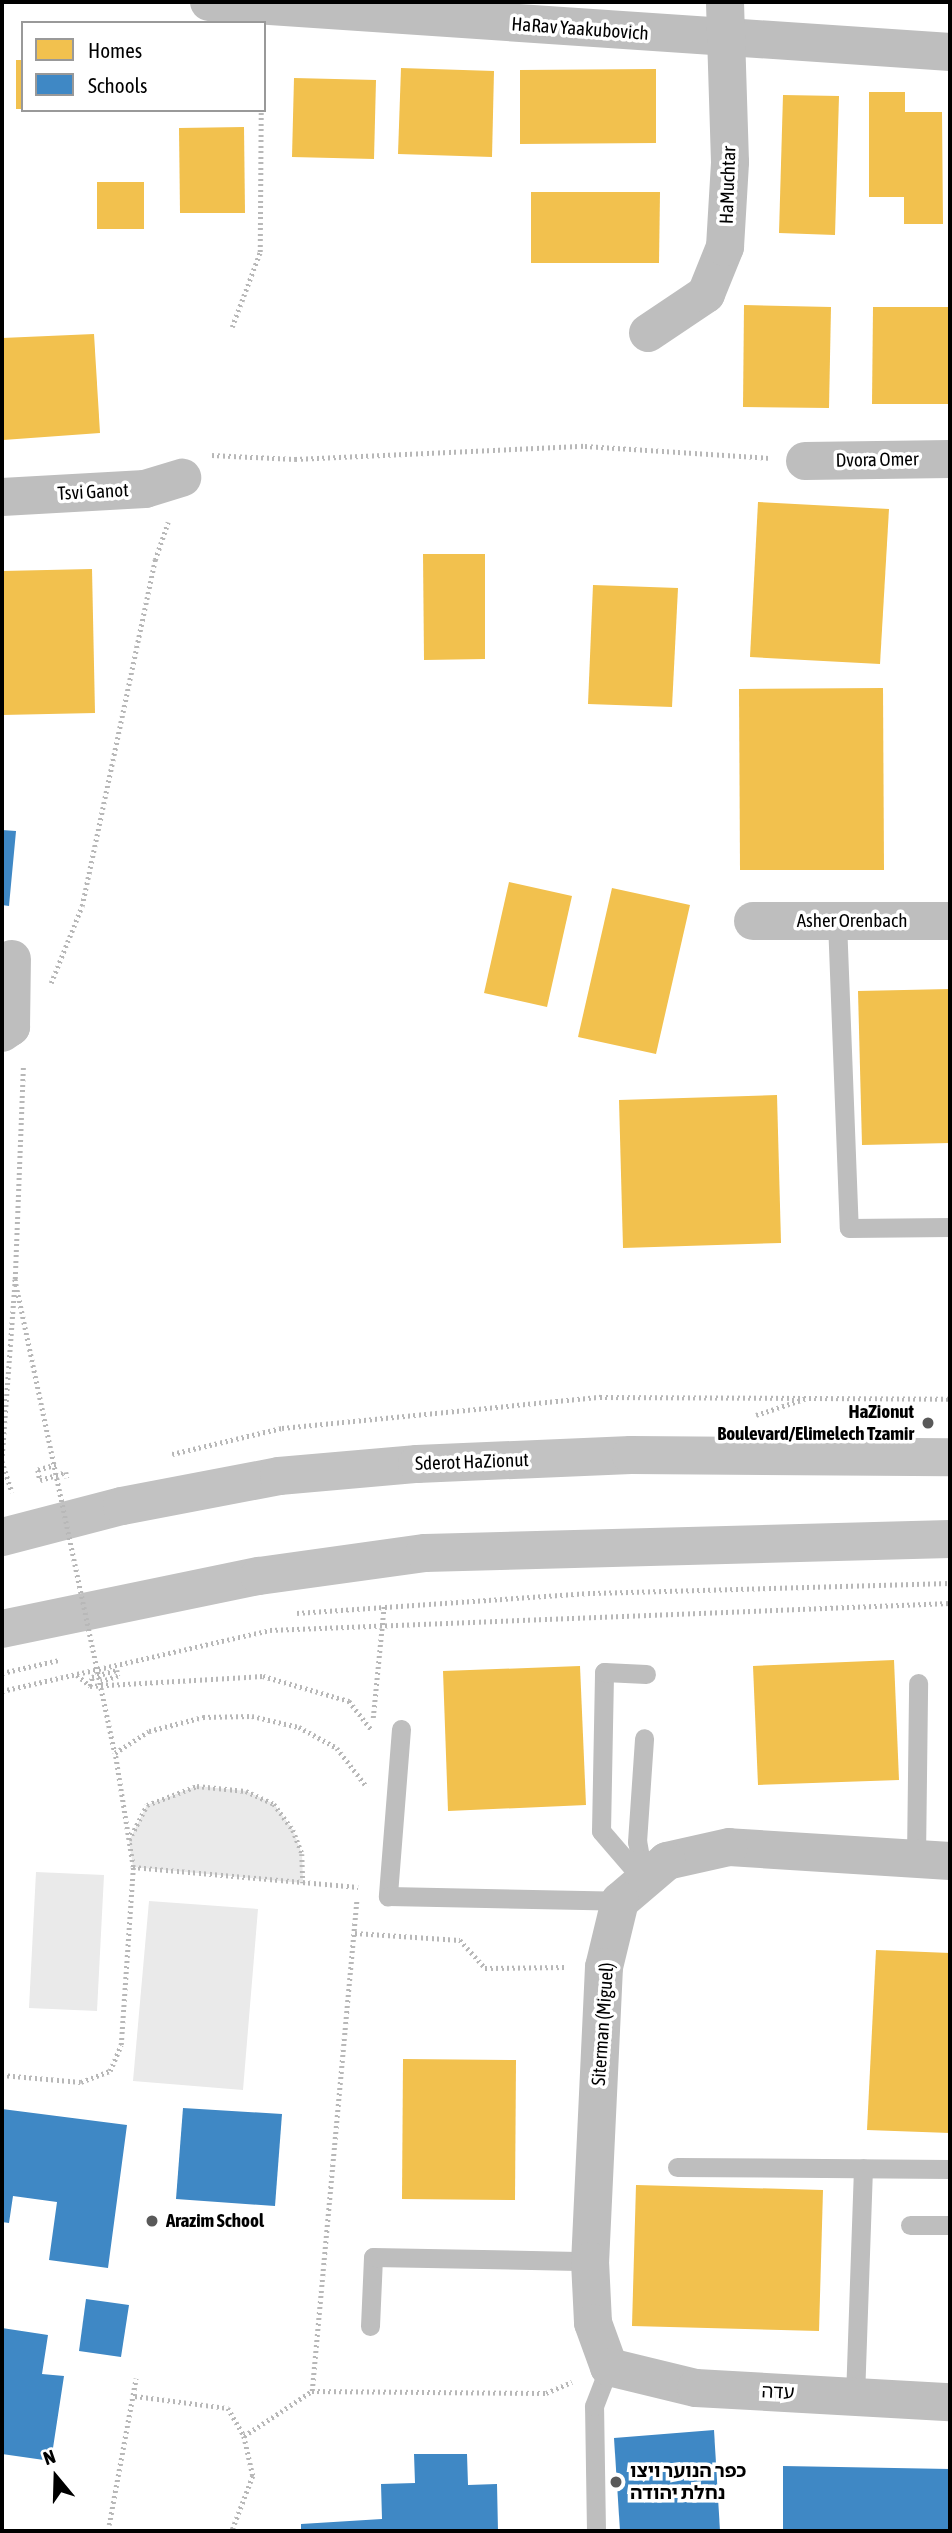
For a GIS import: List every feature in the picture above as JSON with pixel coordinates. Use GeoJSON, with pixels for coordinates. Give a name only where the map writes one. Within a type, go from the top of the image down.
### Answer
{"type":"FeatureCollection","features":[{"type":"Feature","properties":{"kind":"street","name":"HaRav Yaakubovich"},"geometry":{"type":"LineString","coordinates":[[209,2],[727,40],[950,52]]}},
{"type":"Feature","properties":{"kind":"street","name":"HaMuchtar"},"geometry":{"type":"LineString","coordinates":[[649,333],[706,294],[725,247],[730,162],[726,2]]}},
{"type":"Feature","properties":{"kind":"street","name":"Dvora Omer"},"geometry":{"type":"LineString","coordinates":[[805,461],[950,459]]}},
{"type":"Feature","properties":{"kind":"street","name":"Tsvi Ganot"},"geometry":{"type":"LineString","coordinates":[[2,497],[145,489],[195,466]]}},
{"type":"Feature","properties":{"kind":"street","name":"Asher Orenbach"},"geometry":{"type":"LineString","coordinates":[[753,920],[950,921]]}},
{"type":"Feature","properties":{"kind":"street"},"geometry":{"type":"LineString","coordinates":[[6,1030],[12,959]]}},
{"type":"Feature","properties":{"kind":"street","name":"Sderot HaZionut"},"geometry":{"type":"LineString","coordinates":[[2,1537],[122,1506],[279,1476],[417,1464],[631,1455],[950,1457]]}},
{"type":"Feature","properties":{"kind":"street"},"geometry":{"type":"LineString","coordinates":[[2,1629],[259,1576],[425,1553],[950,1539]]}},
{"type":"Feature","properties":{"kind":"street"},"geometry":{"type":"LineString","coordinates":[[632,1891],[667,1861],[729,1847],[933,1860]]}},
{"type":"Feature","properties":{"kind":"street","name":"Siterman (Miguel)"},"geometry":{"type":"LineString","coordinates":[[609,2367],[593,2323],[590,2261],[604,1966],[632,1891]]}},
{"type":"Feature","properties":{"kind":"street","name":"עדה"},"geometry":{"type":"LineString","coordinates":[[609,2367],[696,2388],[950,2402]]}},
{"type":"Feature","properties":{"kind":"lane"},"geometry":{"type":"LineString","coordinates":[[836,921],[849,1228],[950,1227]]}},
{"type":"Feature","properties":{"kind":"lane"},"geometry":{"type":"LineString","coordinates":[[632,1891],[601,1831],[604,1672],[646,1674]]}},
{"type":"Feature","properties":{"kind":"lane"},"geometry":{"type":"LineString","coordinates":[[918,1683],[933,1860]]}},
{"type":"Feature","properties":{"kind":"lane"},"geometry":{"type":"LineString","coordinates":[[401,1729],[388,1896],[632,1891]]}},
{"type":"Feature","properties":{"kind":"lane"},"geometry":{"type":"LineString","coordinates":[[632,1891],[644,1738]]}},
{"type":"Feature","properties":{"kind":"lane"},"geometry":{"type":"LineString","coordinates":[[677,2166],[950,2169]]}},
{"type":"Feature","properties":{"kind":"lane"},"geometry":{"type":"LineString","coordinates":[[855,2397],[863,2168]]}},
{"type":"Feature","properties":{"kind":"lane"},"geometry":{"type":"LineString","coordinates":[[910,2225],[950,2225]]}},
{"type":"Feature","properties":{"kind":"lane"},"geometry":{"type":"LineString","coordinates":[[370,2326],[373,2257],[590,2261]]}},
{"type":"Feature","properties":{"kind":"lane"},"geometry":{"type":"LineString","coordinates":[[596,2531],[594,2406],[609,2367]]}},
{"type":"Feature","properties":{"kind":"path"},"geometry":{"type":"LineString","coordinates":[[232,327],[260,253],[261,112]]}},
{"type":"Feature","properties":{"kind":"path"},"geometry":{"type":"LineString","coordinates":[[12,1492],[2,1458],[15,1279],[17,1140],[23,1062],[6,1030],[57,976],[82,906],[155,560],[195,466],[585,446],[805,461]]}},
{"type":"Feature","properties":{"kind":"path"},"geometry":{"type":"LineString","coordinates":[[2,2075],[81,2082],[110,2071],[121,2045],[133,1867],[101,1682],[15,1279]]}},
{"type":"Feature","properties":{"kind":"path"},"geometry":{"type":"LineString","coordinates":[[811,1396],[950,1399]]}},
{"type":"Feature","properties":{"kind":"path"},"geometry":{"type":"LineString","coordinates":[[56,1465],[38,1470],[40,1480],[66,1472],[67,1478]]}},
{"type":"Feature","properties":{"kind":"path"},"geometry":{"type":"LineString","coordinates":[[288,1614],[384,1605],[950,1583]]}},
{"type":"Feature","properties":{"kind":"path"},"geometry":{"type":"LineString","coordinates":[[2,1691],[271,1630],[382,1623],[950,1603]]}},
{"type":"Feature","properties":{"kind":"path"},"geometry":{"type":"LineString","coordinates":[[371,1741],[384,1605]]}},
{"type":"Feature","properties":{"kind":"path"},"geometry":{"type":"LineString","coordinates":[[81,1655],[107,1650]]}},
{"type":"Feature","properties":{"kind":"path"},"geometry":{"type":"LineString","coordinates":[[2,1673],[68,1658]]}},
{"type":"Feature","properties":{"kind":"path"},"geometry":{"type":"LineString","coordinates":[[90,1686],[92,1677],[117,1670],[118,1676],[101,1682]]}},
{"type":"Feature","properties":{"kind":"path"},"geometry":{"type":"LineString","coordinates":[[78,1675],[90,1686],[262,1675],[349,1701],[372,1730]]}},
{"type":"Feature","properties":{"kind":"path"},"geometry":{"type":"LineString","coordinates":[[115,1753],[149,1731],[203,1717],[252,1716],[299,1727],[337,1748],[367,1787]]}},
{"type":"Feature","properties":{"kind":"path"},"geometry":{"type":"LineString","coordinates":[[366,1799],[368,1775]]}},
{"type":"Feature","properties":{"kind":"path"},"geometry":{"type":"LineString","coordinates":[[129,1840],[147,1805],[197,1786],[246,1791],[274,1804],[293,1830],[302,1854],[303,1882]]}},
{"type":"Feature","properties":{"kind":"path"},"geometry":{"type":"LineString","coordinates":[[133,1867],[358,1887]]}},
{"type":"Feature","properties":{"kind":"path"},"geometry":{"type":"LineString","coordinates":[[312,2391],[359,1875]]}},
{"type":"Feature","properties":{"kind":"path"},"geometry":{"type":"LineString","coordinates":[[355,1933],[460,1940],[485,1968],[604,1966]]}},
{"type":"Feature","properties":{"kind":"path"},"geometry":{"type":"LineString","coordinates":[[244,2436],[312,2391],[546,2393],[609,2367]]}},
{"type":"Feature","properties":{"kind":"path"},"geometry":{"type":"LineString","coordinates":[[109,2525],[135,2396],[136,2378]]}},
{"type":"Feature","properties":{"kind":"path"},"geometry":{"type":"LineString","coordinates":[[135,2396],[228,2408],[244,2436],[253,2476],[232,2531]]}},
{"type":"Feature","properties":{"kind":"shaded area"},"geometry":{"type":"Polygon","coordinates":[[[197,1786],[246,1791],[274,1804],[293,1830],[302,1854],[303,1883],[133,1867],[129,1841],[147,1805],[197,1786]]]}},
{"type":"Feature","properties":{"kind":"shaded area"},"geometry":{"type":"Polygon","coordinates":[[[36,1872],[104,1875],[97,2011],[29,2008],[36,1872]]]}},
{"type":"Feature","properties":{"kind":"shaded area"},"geometry":{"type":"Polygon","coordinates":[[[149,1901],[258,1909],[243,2090],[133,2081],[149,1901]]]}},
{"type":"Feature","properties":{"kind":"building: Homes"},"geometry":{"type":"Polygon","coordinates":[[[16,60],[21,60],[21,109],[16,109],[16,60]]]}},
{"type":"Feature","properties":{"kind":"building: Homes"},"geometry":{"type":"Polygon","coordinates":[[[401,68],[494,71],[492,157],[398,154],[401,68]]]}},
{"type":"Feature","properties":{"kind":"building: Homes"},"geometry":{"type":"Polygon","coordinates":[[[656,69],[656,143],[520,144],[520,70],[656,69]]]}},
{"type":"Feature","properties":{"kind":"building: Homes"},"geometry":{"type":"Polygon","coordinates":[[[294,78],[376,80],[374,159],[292,157],[294,78]]]}},
{"type":"Feature","properties":{"kind":"building: Homes"},"geometry":{"type":"Polygon","coordinates":[[[869,92],[905,92],[905,112],[942,112],[943,224],[904,224],[904,197],[869,197],[869,92]]]}},
{"type":"Feature","properties":{"kind":"building: Homes"},"geometry":{"type":"Polygon","coordinates":[[[783,95],[839,96],[835,235],[779,233],[783,95]]]}},
{"type":"Feature","properties":{"kind":"building: Homes"},"geometry":{"type":"Polygon","coordinates":[[[244,127],[245,213],[180,213],[179,128],[244,127]]]}},
{"type":"Feature","properties":{"kind":"building: Homes"},"geometry":{"type":"Polygon","coordinates":[[[97,182],[144,182],[144,229],[97,229],[97,182]]]}},
{"type":"Feature","properties":{"kind":"building: Homes"},"geometry":{"type":"Polygon","coordinates":[[[531,192],[660,192],[659,263],[531,263],[531,192]]]}},
{"type":"Feature","properties":{"kind":"building: Homes"},"geometry":{"type":"Polygon","coordinates":[[[744,305],[831,307],[829,408],[743,407],[744,305]]]}},
{"type":"Feature","properties":{"kind":"building: Homes"},"geometry":{"type":"Polygon","coordinates":[[[873,307],[950,307],[950,404],[872,404],[873,307]]]}},
{"type":"Feature","properties":{"kind":"building: Homes"},"geometry":{"type":"Polygon","coordinates":[[[94,334],[100,433],[3,440],[2,338],[94,334]]]}},
{"type":"Feature","properties":{"kind":"building: Homes"},"geometry":{"type":"Polygon","coordinates":[[[758,502],[889,509],[880,664],[750,657],[758,502]]]}},
{"type":"Feature","properties":{"kind":"building: Homes"},"geometry":{"type":"Polygon","coordinates":[[[423,554],[485,554],[485,659],[424,660],[423,554]]]}},
{"type":"Feature","properties":{"kind":"building: Homes"},"geometry":{"type":"Polygon","coordinates":[[[92,569],[95,713],[2,715],[2,571],[92,569]]]}},
{"type":"Feature","properties":{"kind":"building: Homes"},"geometry":{"type":"Polygon","coordinates":[[[593,585],[678,588],[672,707],[588,704],[593,585]]]}},
{"type":"Feature","properties":{"kind":"building: Homes"},"geometry":{"type":"Polygon","coordinates":[[[883,688],[884,870],[740,870],[739,689],[883,688]]]}},
{"type":"Feature","properties":{"kind":"building: Homes"},"geometry":{"type":"Polygon","coordinates":[[[509,882],[572,896],[547,1007],[484,993],[509,882]]]}},
{"type":"Feature","properties":{"kind":"building: Homes"},"geometry":{"type":"Polygon","coordinates":[[[612,888],[690,905],[656,1054],[578,1037],[612,888]]]}},
{"type":"Feature","properties":{"kind":"building: Homes"},"geometry":{"type":"Polygon","coordinates":[[[950,989],[950,1143],[862,1145],[858,991],[950,989]]]}},
{"type":"Feature","properties":{"kind":"building: Homes"},"geometry":{"type":"Polygon","coordinates":[[[777,1095],[781,1243],[623,1248],[619,1100],[777,1095]]]}},
{"type":"Feature","properties":{"kind":"building: Homes"},"geometry":{"type":"Polygon","coordinates":[[[894,1660],[899,1780],[758,1785],[753,1666],[894,1660]]]}},
{"type":"Feature","properties":{"kind":"building: Homes"},"geometry":{"type":"Polygon","coordinates":[[[580,1666],[586,1805],[448,1811],[443,1671],[580,1666]]]}},
{"type":"Feature","properties":{"kind":"building: Homes"},"geometry":{"type":"Polygon","coordinates":[[[876,1950],[950,1953],[950,2133],[867,2130],[876,1950]]]}},
{"type":"Feature","properties":{"kind":"building: Homes"},"geometry":{"type":"Polygon","coordinates":[[[403,2059],[516,2060],[515,2200],[402,2199],[403,2059]]]}},
{"type":"Feature","properties":{"kind":"building: Homes"},"geometry":{"type":"Polygon","coordinates":[[[636,2185],[823,2190],[819,2331],[632,2326],[636,2185]]]}},
{"type":"Feature","properties":{"kind":"building: Schools"},"geometry":{"type":"Polygon","coordinates":[[[2,830],[16,831],[9,906],[2,905],[2,830]]]}},
{"type":"Feature","properties":{"kind":"building: Schools"},"geometry":{"type":"Polygon","coordinates":[[[183,2108],[282,2114],[275,2206],[176,2199],[183,2108]]]}},
{"type":"Feature","properties":{"kind":"building: Schools"},"geometry":{"type":"Polygon","coordinates":[[[2,2109],[127,2125],[108,2268],[49,2260],[57,2202],[13,2196],[9,2223],[2,2222],[2,2109]]]}},
{"type":"Feature","properties":{"kind":"building: Schools"},"geometry":{"type":"Polygon","coordinates":[[[86,2299],[129,2305],[121,2357],[79,2351],[86,2299]]]}},
{"type":"Feature","properties":{"kind":"building: Schools"},"geometry":{"type":"Polygon","coordinates":[[[2,2328],[48,2335],[42,2374],[64,2376],[51,2461],[2,2454],[2,2328]]]}},
{"type":"Feature","properties":{"kind":"building: Schools"},"geometry":{"type":"Polygon","coordinates":[[[714,2430],[720,2531],[620,2531],[614,2438],[714,2430]]]}},
{"type":"Feature","properties":{"kind":"building: Schools"},"geometry":{"type":"Polygon","coordinates":[[[414,2454],[467,2454],[468,2485],[497,2484],[498,2531],[301,2531],[301,2524],[382,2519],[381,2484],[415,2483],[414,2454]]]}},
{"type":"Feature","properties":{"kind":"building: Schools"},"geometry":{"type":"Polygon","coordinates":[[[783,2466],[950,2469],[950,2531],[783,2531],[783,2466]]]}},
{"type":"Feature","properties":{"kind":"place","name":"HaZionut Boulevard/Elimelech Tzamir"},"geometry":{"type":"Point","coordinates":[928,1423]}},
{"type":"Feature","properties":{"kind":"place","name":"Arazim School"},"geometry":{"type":"Point","coordinates":[152,2221]}},
{"type":"Feature","properties":{"kind":"place","name":"כפר הנוער ויצו נחלת יהודה"},"geometry":{"type":"Point","coordinates":[616,2482]}}]}
